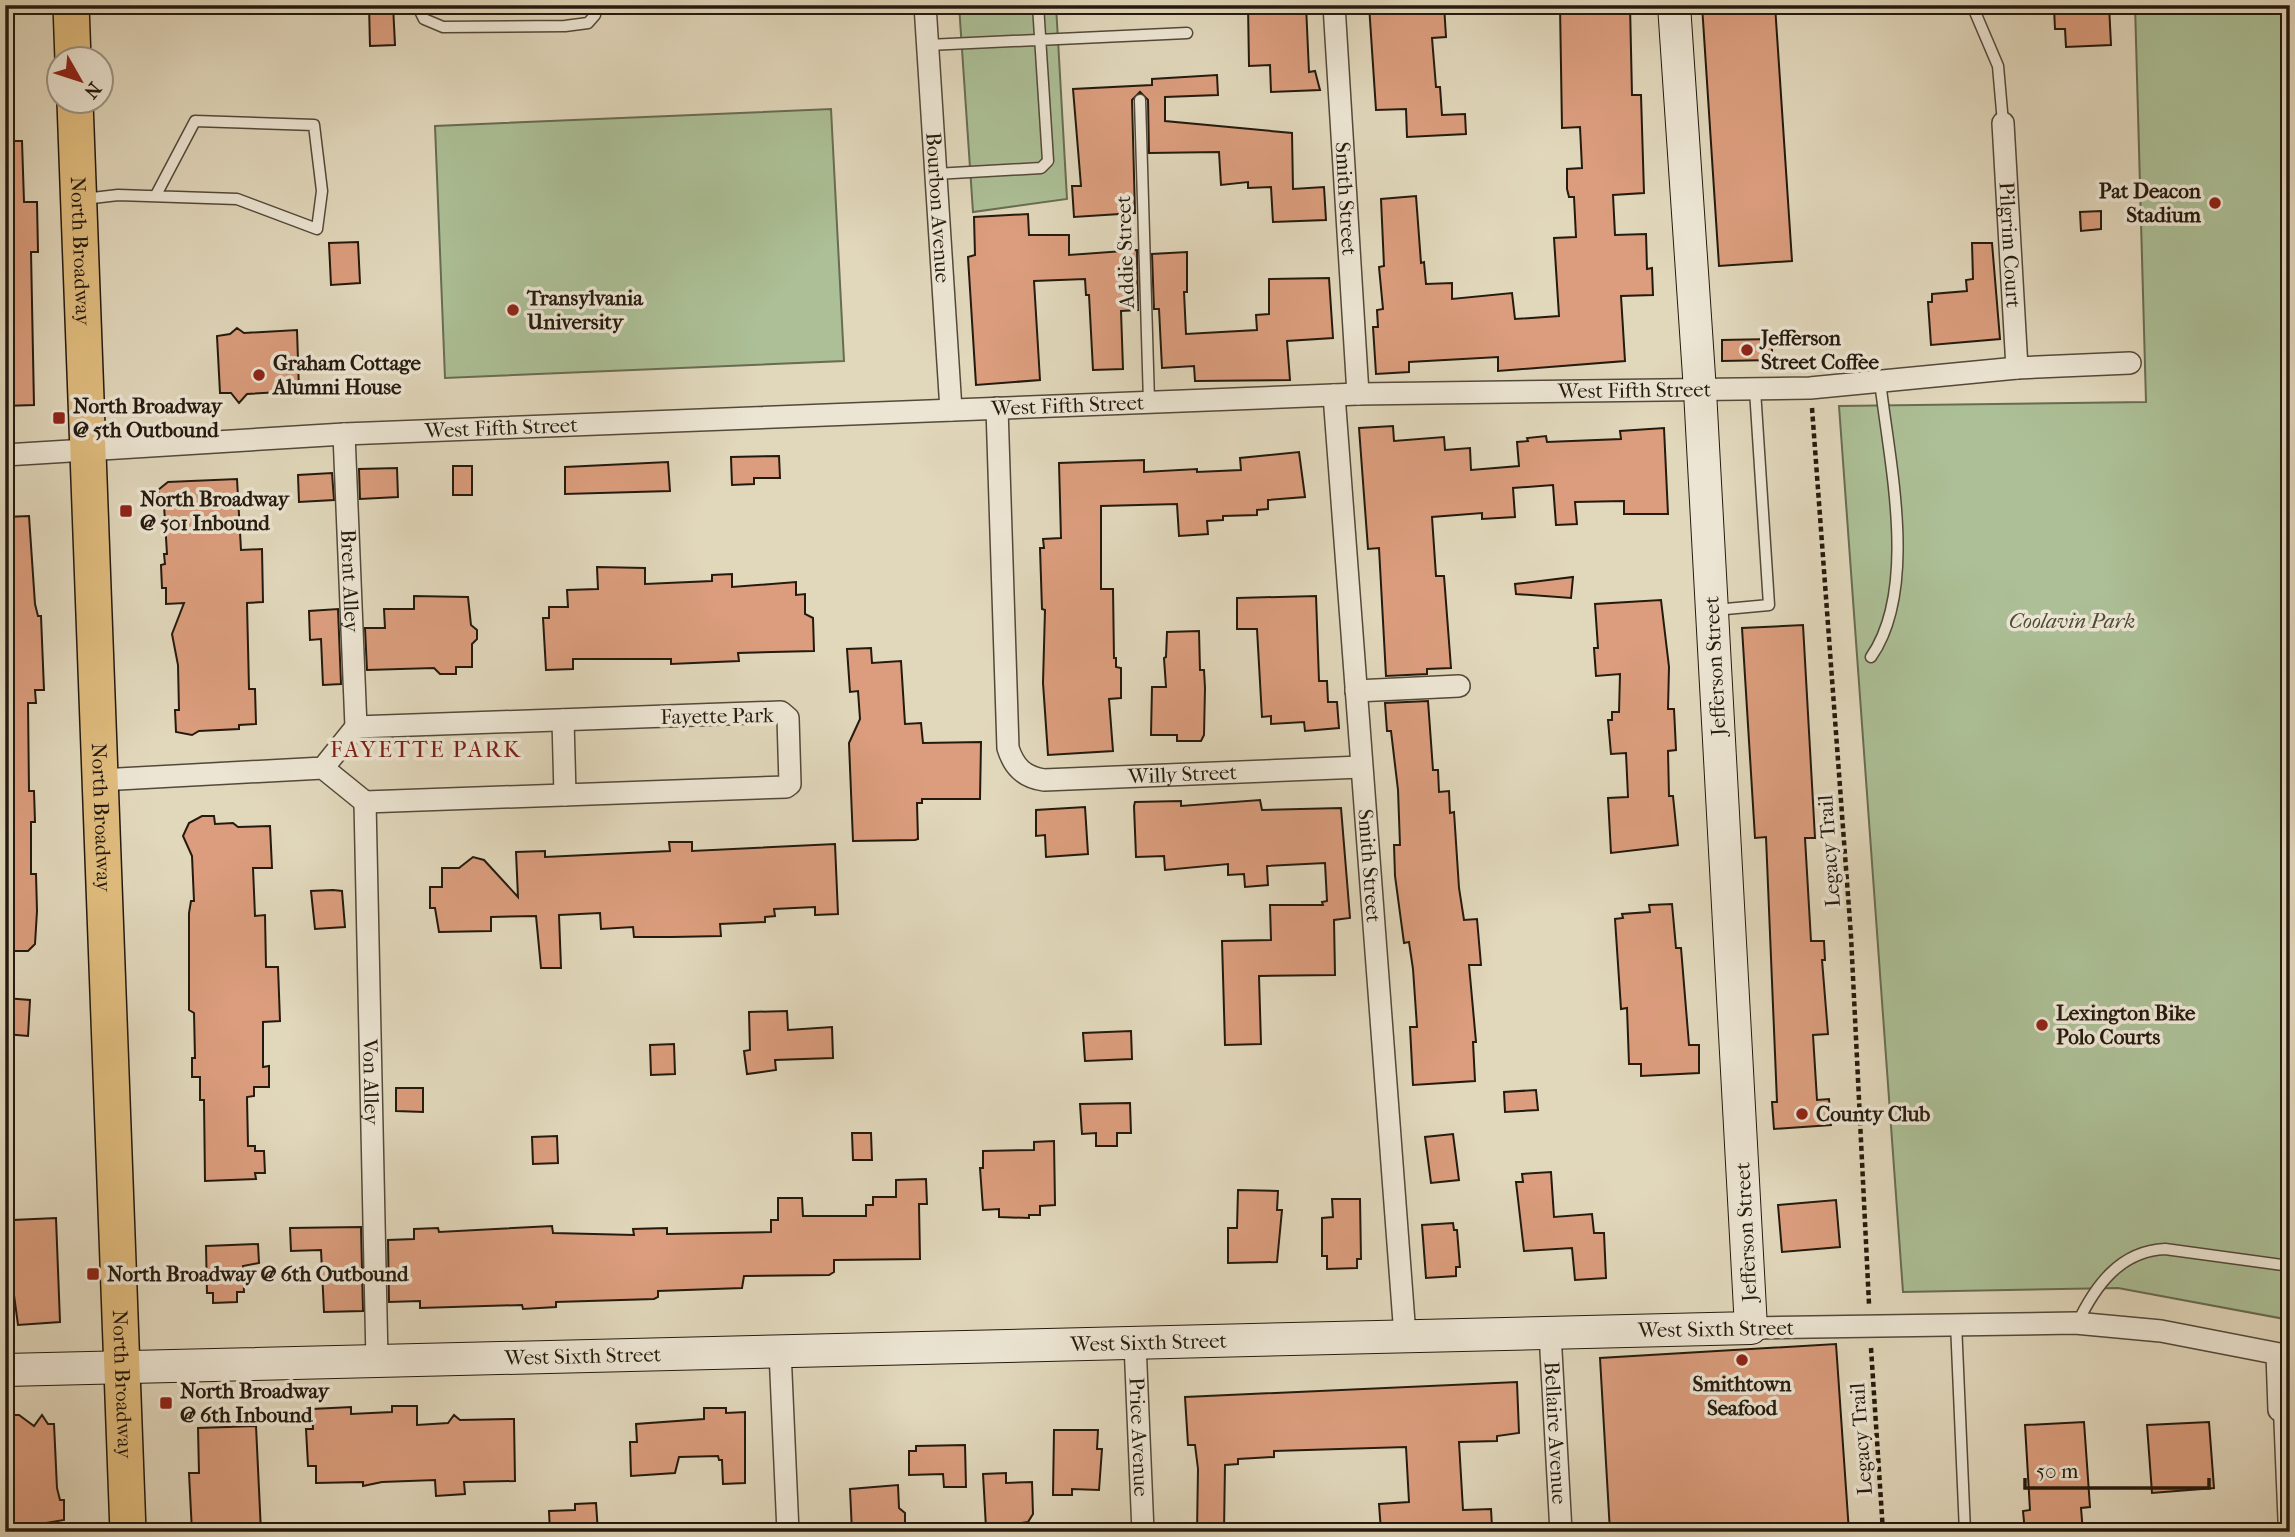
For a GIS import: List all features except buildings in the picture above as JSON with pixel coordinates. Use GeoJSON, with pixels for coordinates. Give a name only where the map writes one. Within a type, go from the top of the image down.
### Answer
{"type":"FeatureCollection","features":[{"type":"Feature","properties":{"kind":"main road"},"geometry":{"type":"LineString","coordinates":[[71,5],[72,46]]}},
{"type":"Feature","properties":{"kind":"main road","name":"North Broadway"},"geometry":{"type":"LineString","coordinates":[[75,116],[128,1532]]}},
{"type":"Feature","properties":{"kind":"street","name":"Bourbon Avenue"},"geometry":{"type":"LineString","coordinates":[[925,5],[951,410]]}},
{"type":"Feature","properties":{"kind":"street","name":"Smith Street"},"geometry":{"type":"LineString","coordinates":[[1334,5],[1357,394]]}},
{"type":"Feature","properties":{"kind":"street","name":"Jefferson Street"},"geometry":{"type":"LineString","coordinates":[[1674,5],[1700,391],[1751,1328]]}},
{"type":"Feature","properties":{"kind":"street","name":"Pilgrim Court"},"geometry":{"type":"LineString","coordinates":[[2003,123],[2017,368]]}},
{"type":"Feature","properties":{"kind":"street","name":"West Fifth Street"},"geometry":{"type":"LineString","coordinates":[[5,455],[344,434],[1357,394],[1755,390],[2017,368],[2130,363]]}},
{"type":"Feature","properties":{"kind":"street","name":"Smith Street"},"geometry":{"type":"LineString","coordinates":[[1334,395],[1405,1336]]}},
{"type":"Feature","properties":{"kind":"street","name":"Willy Street"},"geometry":{"type":"LineString","coordinates":[[997,408],[1008,748],[1012,761],[1031,778],[1044,780],[1361,767]]}},
{"type":"Feature","properties":{"kind":"street","name":"Brent Alley"},"geometry":{"type":"LineString","coordinates":[[344,434],[356,727]]}},
{"type":"Feature","properties":{"kind":"street"},"geometry":{"type":"LineString","coordinates":[[1356,691],[1459,686]]}},
{"type":"Feature","properties":{"kind":"street","name":"Fayette Park"},"geometry":{"type":"LineString","coordinates":[[356,727],[781,712],[788,718],[790,784],[786,787],[365,802]]}},
{"type":"Feature","properties":{"kind":"street"},"geometry":{"type":"LineString","coordinates":[[563,720],[565,795]]}},
{"type":"Feature","properties":{"kind":"street"},"geometry":{"type":"LineString","coordinates":[[323,768],[356,727]]}},
{"type":"Feature","properties":{"kind":"street"},"geometry":{"type":"LineString","coordinates":[[100,780],[323,768],[365,802]]}},
{"type":"Feature","properties":{"kind":"street","name":"Von Alley"},"geometry":{"type":"LineString","coordinates":[[365,802],[377,1362]]}},
{"type":"Feature","properties":{"kind":"street","name":"West Sixth Street"},"geometry":{"type":"LineString","coordinates":[[5,1370],[1956,1323],[2077,1324],[2161,1331],[2283,1355]]}},
{"type":"Feature","properties":{"kind":"street","name":"Bellaire Avenue"},"geometry":{"type":"LineString","coordinates":[[1550,1333],[1561,1532]]}},
{"type":"Feature","properties":{"kind":"street","name":"Price Avenue"},"geometry":{"type":"LineString","coordinates":[[1135,1343],[1143,1532]]}},
{"type":"Feature","properties":{"kind":"street"},"geometry":{"type":"LineString","coordinates":[[780,1352],[788,1532]]}},
{"type":"Feature","properties":{"kind":"street"},"geometry":{"type":"LineString","coordinates":[[2279,1410],[2283,1355]]}},
{"type":"Feature","properties":{"kind":"lane"},"geometry":{"type":"LineString","coordinates":[[417,5],[424,19],[443,27],[589,23],[595,15],[595,5]]}},
{"type":"Feature","properties":{"kind":"lane"},"geometry":{"type":"LineString","coordinates":[[935,174],[1041,168],[1048,161],[1038,5]]}},
{"type":"Feature","properties":{"kind":"lane"},"geometry":{"type":"LineString","coordinates":[[1972,5],[1998,66],[2003,123]]}},
{"type":"Feature","properties":{"kind":"lane"},"geometry":{"type":"LineString","coordinates":[[928,45],[1187,33]]}},
{"type":"Feature","properties":{"kind":"lane","name":"Addie Street"},"geometry":{"type":"LineString","coordinates":[[1140,100],[1149,402]]}},
{"type":"Feature","properties":{"kind":"lane"},"geometry":{"type":"LineString","coordinates":[[78,200],[118,195],[237,200],[317,229],[322,191],[314,125],[195,121],[156,195]]}},
{"type":"Feature","properties":{"kind":"lane"},"geometry":{"type":"LineString","coordinates":[[1871,657],[1883,640],[1895,599],[1895,519],[1880,381]]}},
{"type":"Feature","properties":{"kind":"lane"},"geometry":{"type":"LineString","coordinates":[[1712,611],[1769,605],[1755,390]]}},
{"type":"Feature","properties":{"kind":"lane"},"geometry":{"type":"LineString","coordinates":[[2077,1324],[2088,1300],[2109,1273],[2130,1258],[2149,1250],[2165,1249],[2290,1266]]}},
{"type":"Feature","properties":{"kind":"lane"},"geometry":{"type":"LineString","coordinates":[[1956,1323],[1965,1532]]}},
{"type":"Feature","properties":{"kind":"lane"},"geometry":{"type":"LineString","coordinates":[[2279,1410],[2284,1532]]}},
{"type":"Feature","properties":{"kind":"path","name":"Legacy Trail"},"geometry":{"type":"LineString","coordinates":[[1811,402],[1850,923],[1869,1298]]}},
{"type":"Feature","properties":{"kind":"path","name":"Legacy Trail"},"geometry":{"type":"LineString","coordinates":[[1871,1344],[1883,1532]]}},
{"type":"Feature","properties":{"kind":"green space"},"geometry":{"type":"Polygon","coordinates":[[[959,5],[1056,5],[1067,199],[973,212],[959,5]]]}},
{"type":"Feature","properties":{"kind":"green space","name":"Coolavin Park"},"geometry":{"type":"Polygon","coordinates":[[[2135,5],[2290,5],[2290,1320],[2118,1288],[1903,1292],[1839,406],[2146,402],[2135,5]]]}},
{"type":"Feature","properties":{"kind":"green space"},"geometry":{"type":"Polygon","coordinates":[[[831,109],[844,361],[445,378],[435,126],[831,109]]]}},
{"type":"Feature","properties":{"kind":"place","name":"Pat Deacon Stadium"},"geometry":{"type":"Point","coordinates":[2215,203]}},
{"type":"Feature","properties":{"kind":"place","name":"Transylvania University"},"geometry":{"type":"Point","coordinates":[513,310]}},
{"type":"Feature","properties":{"kind":"place","name":"Jefferson Street Coffee"},"geometry":{"type":"Point","coordinates":[1747,350]}},
{"type":"Feature","properties":{"kind":"place","name":"Graham Cottage Alumni House"},"geometry":{"type":"Point","coordinates":[259,375]}},
{"type":"Feature","properties":{"kind":"place","name":"North Broadway @ 5th Outbound"},"geometry":{"type":"Point","coordinates":[59,418]}},
{"type":"Feature","properties":{"kind":"place","name":"North Broadway @ 501 Inbound"},"geometry":{"type":"Point","coordinates":[126,511]}},
{"type":"Feature","properties":{"kind":"place","name":"Lexington Bike Polo Courts"},"geometry":{"type":"Point","coordinates":[2042,1025]}},
{"type":"Feature","properties":{"kind":"place","name":"County Club"},"geometry":{"type":"Point","coordinates":[1802,1114]}},
{"type":"Feature","properties":{"kind":"place","name":"North Broadway @ 6th Outbound"},"geometry":{"type":"Point","coordinates":[93,1274]}},
{"type":"Feature","properties":{"kind":"place","name":"Smithtown Seafood"},"geometry":{"type":"Point","coordinates":[1742,1360]}},
{"type":"Feature","properties":{"kind":"place","name":"North Broadway @ 6th Inbound"},"geometry":{"type":"Point","coordinates":[166,1403]}},
{"type":"Feature","properties":{"kind":"district","name":"FAYETTE PARK"},"geometry":{"type":"Point","coordinates":[426,749]}}]}
